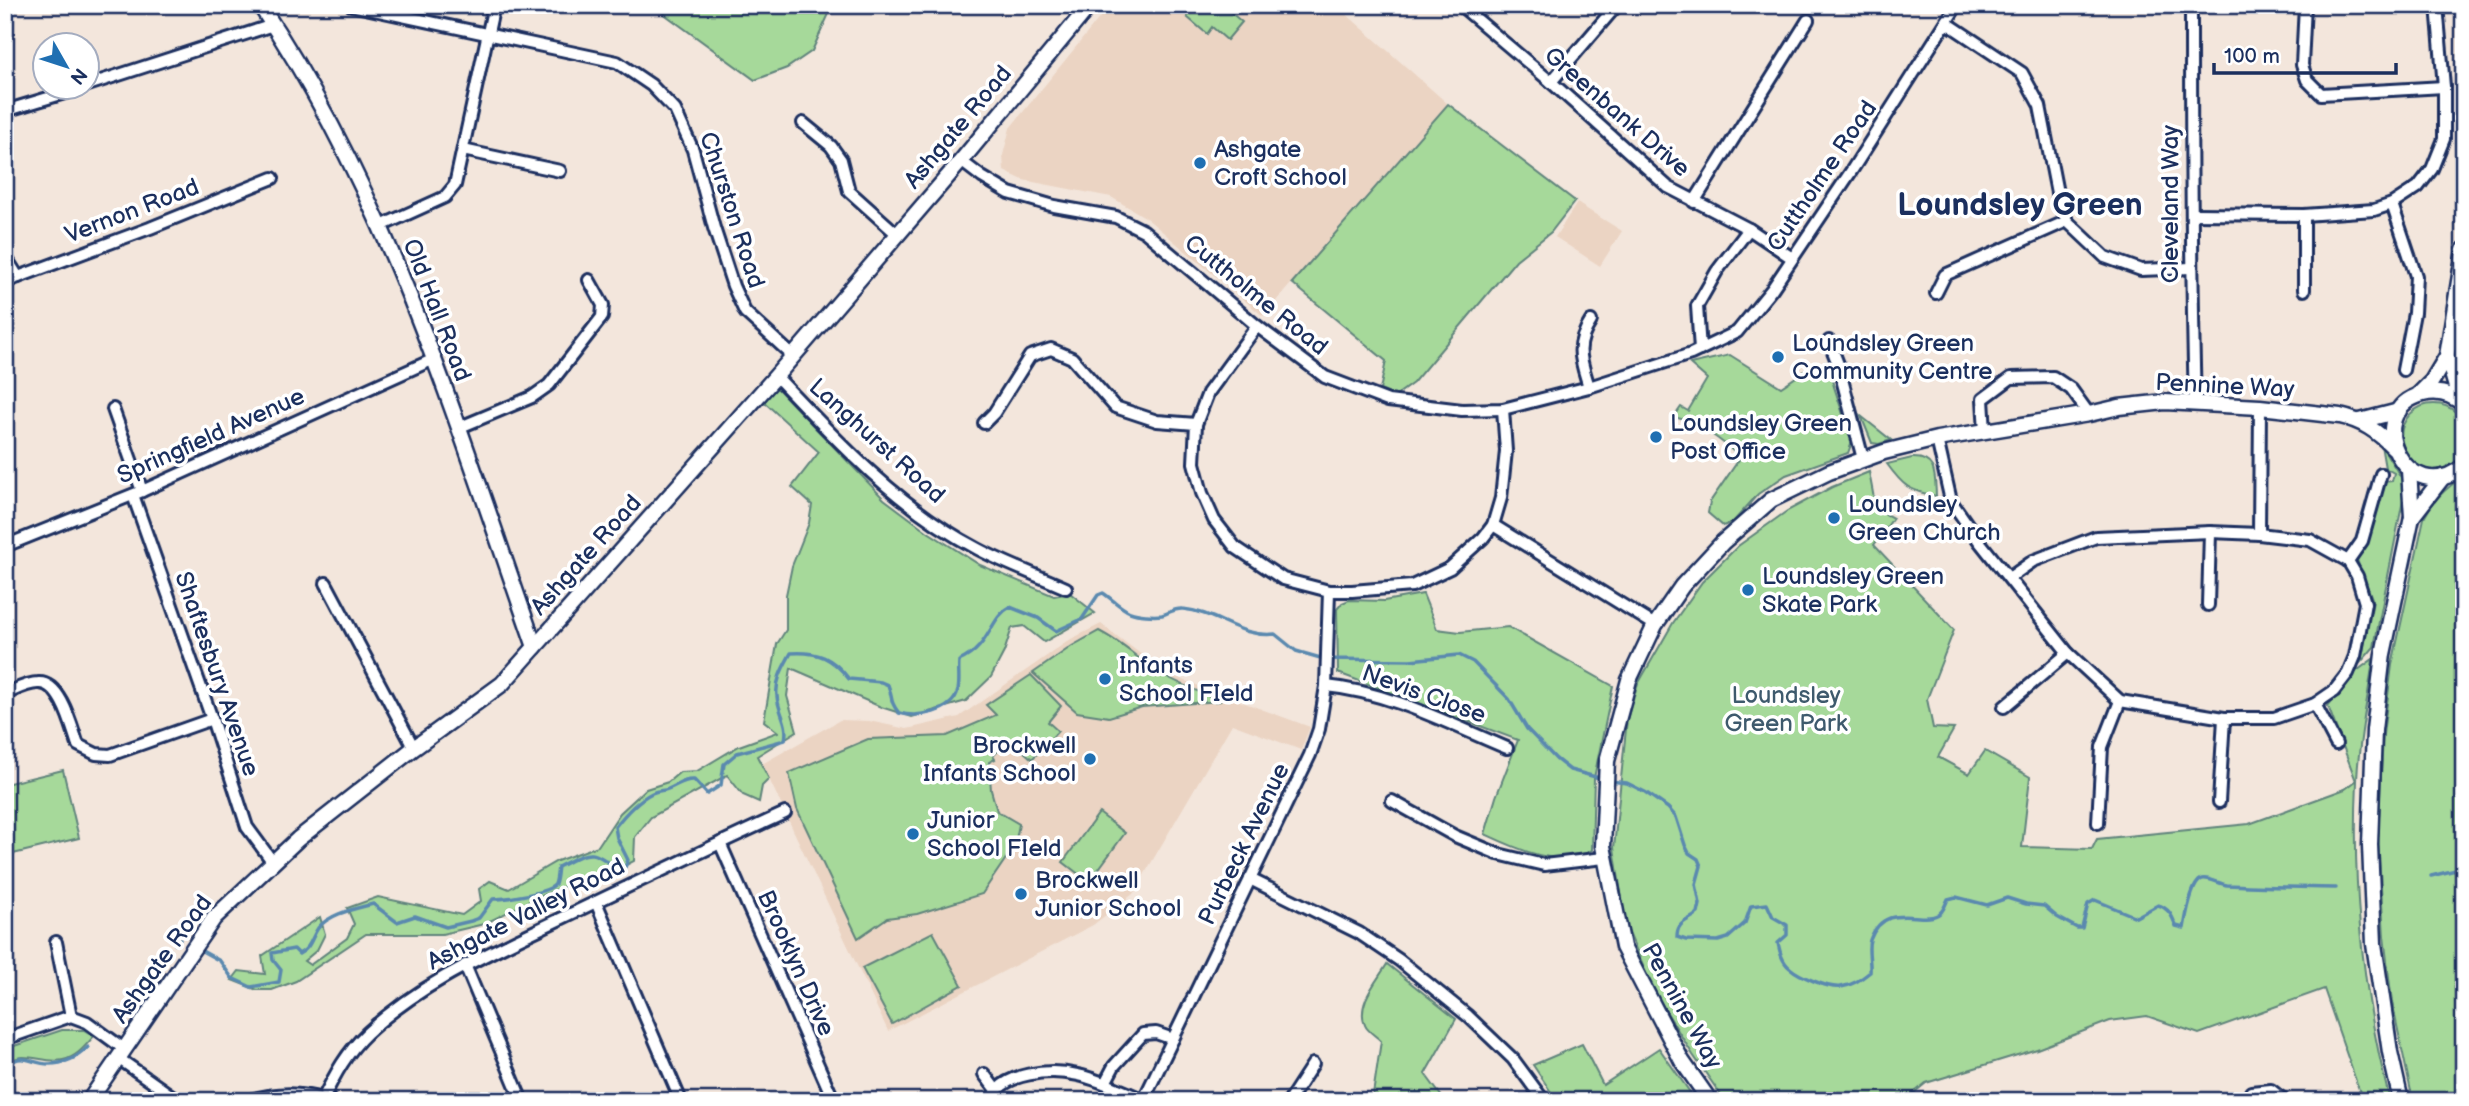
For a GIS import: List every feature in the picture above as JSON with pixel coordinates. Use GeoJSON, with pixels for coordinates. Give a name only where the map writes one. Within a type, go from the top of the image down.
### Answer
{"type":"FeatureCollection","features":[{"type":"Feature","properties":{"kind":"street","name":"Churston Road"},"geometry":{"type":"LineString","coordinates":[[351,5],[617,62],[651,85],[674,110],[693,150],[714,228],[733,286],[745,312],[793,356]]}},
{"type":"Feature","properties":{"kind":"street"},"geometry":{"type":"LineString","coordinates":[[381,226],[445,197],[455,185],[494,5]]}},
{"type":"Feature","properties":{"kind":"street","name":"Ashgate Road"},"geometry":{"type":"LineString","coordinates":[[89,1101],[214,918],[298,838],[502,684],[776,376],[961,161],[1090,5]]}},
{"type":"Feature","properties":{"kind":"street","name":"Greenbank Drive"},"geometry":{"type":"LineString","coordinates":[[1461,5],[1668,187],[1749,229],[1792,258]]}},
{"type":"Feature","properties":{"kind":"street"},"geometry":{"type":"LineString","coordinates":[[1550,82],[1618,5]]}},
{"type":"Feature","properties":{"kind":"street","name":"Cuttholme Road"},"geometry":{"type":"LineString","coordinates":[[961,161],[1009,193],[1054,206],[1116,217],[1144,231],[1257,326],[1325,377],[1388,401],[1462,410],[1503,409],[1589,387],[1700,349],[1738,332],[1772,289],[1957,5]]}},
{"type":"Feature","properties":{"kind":"street","name":"Cleveland Way"},"geometry":{"type":"LineString","coordinates":[[2191,5],[2191,268],[2195,402]]}},
{"type":"Feature","properties":{"kind":"street"},"geometry":{"type":"LineString","coordinates":[[2305,5],[2302,65],[2307,80],[2321,94],[2444,87]]}},
{"type":"Feature","properties":{"kind":"street"},"geometry":{"type":"LineString","coordinates":[[2193,214],[2304,215],[2374,210],[2392,205],[2418,187],[2432,169],[2444,139],[2444,87],[2437,5]]}},
{"type":"Feature","properties":{"kind":"street","name":"Old Hall Road"},"geometry":{"type":"LineString","coordinates":[[265,7],[344,149],[381,226],[458,428],[535,648]]}},
{"type":"Feature","properties":{"kind":"street"},"geometry":{"type":"LineString","coordinates":[[1694,202],[1808,20]]}},
{"type":"Feature","properties":{"kind":"street"},"geometry":{"type":"LineString","coordinates":[[1947,23],[2022,73],[2040,106],[2057,198],[2067,221],[2105,257],[2141,270],[2191,268]]}},
{"type":"Feature","properties":{"kind":"street"},"geometry":{"type":"LineString","coordinates":[[102,80],[273,25]]}},
{"type":"Feature","properties":{"kind":"street"},"geometry":{"type":"LineString","coordinates":[[5,111],[35,102]]}},
{"type":"Feature","properties":{"kind":"street"},"geometry":{"type":"LineString","coordinates":[[803,123],[831,146],[841,160],[849,191],[897,234]]}},
{"type":"Feature","properties":{"kind":"street"},"geometry":{"type":"LineString","coordinates":[[463,150],[560,170]]}},
{"type":"Feature","properties":{"kind":"street","name":"Vernon Road"},"geometry":{"type":"LineString","coordinates":[[5,282],[150,228],[273,178]]}},
{"type":"Feature","properties":{"kind":"street"},"geometry":{"type":"LineString","coordinates":[[2392,205],[2416,276],[2414,313],[2403,370]]}},
{"type":"Feature","properties":{"kind":"street"},"geometry":{"type":"LineString","coordinates":[[2304,215],[2304,290]]}},
{"type":"Feature","properties":{"kind":"street"},"geometry":{"type":"LineString","coordinates":[[1936,293],[1945,275],[2067,221]]}},
{"type":"Feature","properties":{"kind":"street","name":"Cuttholme Road"},"geometry":{"type":"LineString","coordinates":[[1700,349],[1697,306],[1717,271],[1749,229]]}},
{"type":"Feature","properties":{"kind":"street"},"geometry":{"type":"LineString","coordinates":[[2394,448],[2392,433],[2399,411],[2432,381],[2447,356],[2464,250]]}},
{"type":"Feature","properties":{"kind":"street"},"geometry":{"type":"LineString","coordinates":[[5,256],[18,277]]}},
{"type":"Feature","properties":{"kind":"street"},"geometry":{"type":"LineString","coordinates":[[458,428],[532,397],[549,385],[603,317],[603,305],[589,280]]}},
{"type":"Feature","properties":{"kind":"street"},"geometry":{"type":"LineString","coordinates":[[1589,387],[1580,359],[1581,336],[1591,321]]}},
{"type":"Feature","properties":{"kind":"street"},"geometry":{"type":"LineString","coordinates":[[1257,326],[1208,393],[1196,424],[1194,463],[1202,494],[1213,520],[1235,547],[1283,579],[1329,592],[1412,586],[1450,568],[1483,538],[1493,525],[1501,498],[1506,451],[1503,409]]}},
{"type":"Feature","properties":{"kind":"street"},"geometry":{"type":"LineString","coordinates":[[1829,341],[1839,367],[1863,458]]}},
{"type":"Feature","properties":{"kind":"street"},"geometry":{"type":"LineString","coordinates":[[984,423],[994,413],[1030,356],[1051,349],[1072,358],[1115,407],[1157,421],[1196,424]]}},
{"type":"Feature","properties":{"kind":"street"},"geometry":{"type":"LineString","coordinates":[[2447,356],[2462,403]]}},
{"type":"Feature","properties":{"kind":"street","name":"Springfield Avenue"},"geometry":{"type":"LineString","coordinates":[[5,546],[137,493],[432,360]]}},
{"type":"Feature","properties":{"kind":"street","name":"Langhurst Road"},"geometry":{"type":"LineString","coordinates":[[776,376],[840,443],[916,509],[977,549],[1066,588]]}},
{"type":"Feature","properties":{"kind":"street"},"geometry":{"type":"LineString","coordinates":[[1985,432],[1983,399],[2011,378],[2053,377],[2071,389],[2089,414]]}},
{"type":"Feature","properties":{"kind":"street"},"geometry":{"type":"LineString","coordinates":[[2417,396],[2434,393],[2462,403]]}},
{"type":"Feature","properties":{"kind":"street","name":"Pennine Way"},"geometry":{"type":"LineString","coordinates":[[1710,1101],[1682,1061],[1623,947],[1603,846],[1606,779],[1611,748],[1629,680],[1655,625],[1682,586],[1723,541],[1771,500],[1863,458],[1937,439],[2119,407],[2165,402],[2260,407],[2340,416],[2360,421],[2377,431],[2394,448],[2402,464],[2409,470]]}},
{"type":"Feature","properties":{"kind":"street"},"geometry":{"type":"LineString","coordinates":[[2259,534],[2260,407]]}},
{"type":"Feature","properties":{"kind":"street","name":"Shaftesbury Avenue"},"geometry":{"type":"LineString","coordinates":[[113,409],[137,493],[247,827],[272,861]]}},
{"type":"Feature","properties":{"kind":"street","name":"Pennine Way"},"geometry":{"type":"LineString","coordinates":[[2360,421],[2399,411]]}},
{"type":"Feature","properties":{"kind":"street"},"geometry":{"type":"LineString","coordinates":[[1937,439],[1951,501],[2009,578],[2068,653],[2120,701],[2224,718],[2274,718],[2315,704],[2334,691],[2348,673],[2355,656],[2365,603],[2357,576],[2348,561],[2311,540],[2259,534],[2210,532],[2095,537],[2033,561],[2009,578]]}},
{"type":"Feature","properties":{"kind":"street"},"geometry":{"type":"LineString","coordinates":[[2412,517],[2443,477],[2464,466]]}},
{"type":"Feature","properties":{"kind":"street"},"geometry":{"type":"LineString","coordinates":[[2401,1101],[2389,1052],[2374,944],[2370,845],[2374,730],[2383,654],[2412,517],[2409,470],[2425,477],[2443,477]]}},
{"type":"Feature","properties":{"kind":"street"},"geometry":{"type":"LineString","coordinates":[[2348,561],[2362,541],[2381,474]]}},
{"type":"Feature","properties":{"kind":"street"},"geometry":{"type":"LineString","coordinates":[[1493,525],[1655,625]]}},
{"type":"Feature","properties":{"kind":"street"},"geometry":{"type":"LineString","coordinates":[[2208,605],[2210,532]]}},
{"type":"Feature","properties":{"kind":"street"},"geometry":{"type":"LineString","coordinates":[[326,583],[414,748]]}},
{"type":"Feature","properties":{"kind":"street","name":"Purbeck Avenue"},"geometry":{"type":"LineString","coordinates":[[1144,1100],[1310,755],[1326,686],[1329,592]]}},
{"type":"Feature","properties":{"kind":"street"},"geometry":{"type":"LineString","coordinates":[[2004,707],[2068,653]]}},
{"type":"Feature","properties":{"kind":"street"},"geometry":{"type":"LineString","coordinates":[[5,694],[37,682],[48,684],[59,695],[79,745],[96,754],[110,755],[212,719]]}},
{"type":"Feature","properties":{"kind":"street","name":"Nevis Close"},"geometry":{"type":"LineString","coordinates":[[1326,686],[1349,688],[1385,698],[1507,748]]}},
{"type":"Feature","properties":{"kind":"street"},"geometry":{"type":"LineString","coordinates":[[2098,823],[2102,747],[2120,701]]}},
{"type":"Feature","properties":{"kind":"street"},"geometry":{"type":"LineString","coordinates":[[2315,704],[2336,744]]}},
{"type":"Feature","properties":{"kind":"street"},"geometry":{"type":"LineString","coordinates":[[2220,802],[2224,718]]}},
{"type":"Feature","properties":{"kind":"street"},"geometry":{"type":"LineString","coordinates":[[1392,801],[1455,836],[1498,854],[1544,864],[1604,858]]}},
{"type":"Feature","properties":{"kind":"street","name":"Ashgate Valley Road"},"geometry":{"type":"LineString","coordinates":[[327,1100],[344,1058],[366,1034],[411,996],[465,965],[785,813]]}},
{"type":"Feature","properties":{"kind":"street","name":"Brooklyn Drive"},"geometry":{"type":"LineString","coordinates":[[720,843],[834,1101]]}},
{"type":"Feature","properties":{"kind":"street"},"geometry":{"type":"LineString","coordinates":[[1250,879],[1359,933],[1399,960],[1468,1016],[1513,1059],[1544,1101]]}},
{"type":"Feature","properties":{"kind":"street"},"geometry":{"type":"LineString","coordinates":[[597,902],[681,1101]]}},
{"type":"Feature","properties":{"kind":"street"},"geometry":{"type":"LineString","coordinates":[[56,942],[71,1016]]}},
{"type":"Feature","properties":{"kind":"street"},"geometry":{"type":"LineString","coordinates":[[465,965],[522,1101]]}},
{"type":"Feature","properties":{"kind":"street"},"geometry":{"type":"LineString","coordinates":[[5,1039],[71,1016],[87,1022],[121,1054],[179,1101]]}},
{"type":"Feature","properties":{"kind":"street"},"geometry":{"type":"LineString","coordinates":[[1105,1083],[1114,1066],[1143,1034],[1156,1033],[1173,1039]]}},
{"type":"Feature","properties":{"kind":"street"},"geometry":{"type":"LineString","coordinates":[[1290,1101],[1313,1064]]}},
{"type":"Feature","properties":{"kind":"street"},"geometry":{"type":"LineString","coordinates":[[984,1074],[994,1095],[1018,1077],[1038,1074],[1077,1075],[1105,1083],[1144,1100]]}},
{"type":"Feature","properties":{"kind":"street"},"geometry":{"type":"LineString","coordinates":[[1306,1074],[1317,1082]]}},
{"type":"Feature","properties":{"kind":"street"},"geometry":{"type":"LineString","coordinates":[[2251,1091],[2271,1090],[2285,1101]]}},
{"type":"Feature","properties":{"kind":"street"},"geometry":{"type":"LineString","coordinates":[[246,1101],[283,1092],[327,1100]]}},
{"type":"Feature","properties":{"kind":"shaded area","name":"Ashgate Croft School"},"geometry":{"type":"Polygon","coordinates":[[[1110,5],[1336,5],[1448,104],[1263,316],[1145,217],[1111,197],[1023,180],[1004,171],[1003,155],[1010,128],[1110,5]]]}},
{"type":"Feature","properties":{"kind":"shaded area"},"geometry":{"type":"Polygon","coordinates":[[[1577,203],[1622,231],[1600,266],[1555,237],[1577,203]]]}},
{"type":"Feature","properties":{"kind":"shaded area"},"geometry":{"type":"Polygon","coordinates":[[[1101,624],[1167,674],[1310,727],[1301,750],[1232,724],[1133,894],[1093,925],[888,1031],[762,764],[840,720],[869,721],[907,729],[959,717],[1071,639],[1101,624]]]}},
{"type":"Feature","properties":{"kind":"green space"},"geometry":{"type":"Polygon","coordinates":[[[652,5],[833,5],[812,51],[787,68],[755,80],[652,5]]]}},
{"type":"Feature","properties":{"kind":"green space"},"geometry":{"type":"Polygon","coordinates":[[[1187,5],[1222,5],[1242,22],[1227,40],[1212,27],[1207,34],[1187,17],[1192,10],[1187,5]]]}},
{"type":"Feature","properties":{"kind":"green space"},"geometry":{"type":"Polygon","coordinates":[[[1448,104],[1575,201],[1551,232],[1516,260],[1413,383],[1395,396],[1380,390],[1386,361],[1292,283],[1448,104]]]}},
{"type":"Feature","properties":{"kind":"green space"},"geometry":{"type":"Polygon","coordinates":[[[2464,320],[2464,380],[2457,367],[2464,320]]]}},
{"type":"Feature","properties":{"kind":"green space"},"geometry":{"type":"Polygon","coordinates":[[[1730,355],[1781,387],[1805,371],[1826,362],[1852,442],[1848,453],[1786,475],[1758,494],[1733,522],[1723,526],[1708,513],[1710,502],[1740,458],[1710,433],[1674,417],[1681,407],[1688,411],[1707,379],[1690,364],[1730,355]]]}},
{"type":"Feature","properties":{"kind":"green space"},"geometry":{"type":"Polygon","coordinates":[[[776,387],[884,499],[928,532],[980,565],[1054,596],[1070,593],[1095,613],[1044,642],[1024,626],[1012,628],[1004,652],[991,677],[966,701],[912,717],[881,707],[791,668],[787,696],[797,731],[757,756],[769,779],[762,786],[759,802],[743,795],[727,775],[651,817],[635,837],[634,861],[611,873],[577,881],[484,924],[442,934],[366,934],[296,981],[272,990],[257,990],[232,980],[239,971],[265,974],[262,956],[320,917],[325,934],[317,950],[304,961],[310,965],[347,938],[354,924],[347,908],[378,897],[462,915],[481,901],[479,889],[490,881],[509,889],[557,861],[598,846],[620,813],[646,789],[668,782],[680,772],[697,771],[739,746],[778,732],[764,721],[777,644],[786,630],[786,595],[792,566],[809,523],[812,505],[792,487],[819,452],[764,402],[776,387]]]}},
{"type":"Feature","properties":{"kind":"green space"},"geometry":{"type":"Polygon","coordinates":[[[2434,404],[2447,407],[2457,414],[2464,424],[2467,437],[2464,450],[2457,460],[2447,467],[2434,470],[2421,467],[2411,460],[2404,450],[2401,437],[2404,424],[2411,414],[2421,407],[2434,404]]]}},
{"type":"Feature","properties":{"kind":"green space"},"geometry":{"type":"Polygon","coordinates":[[[1861,416],[1891,440],[1872,443],[1861,416]]]}},
{"type":"Feature","properties":{"kind":"green space"},"geometry":{"type":"Polygon","coordinates":[[[2381,445],[2402,479],[2405,490],[2374,647],[2361,662],[2373,601],[2357,560],[2368,539],[2382,482],[2392,481],[2394,473],[2385,468],[2381,445]]]}},
{"type":"Feature","properties":{"kind":"green space"},"geometry":{"type":"Polygon","coordinates":[[[1912,458],[1930,464],[1935,475],[1936,496],[1907,486],[1887,464],[1912,458]]]}},
{"type":"Feature","properties":{"kind":"green space","name":"Loundsley Green Park"},"geometry":{"type":"Polygon","coordinates":[[[1869,472],[1876,509],[1893,518],[1874,545],[1954,630],[1927,699],[1933,728],[1954,729],[1938,757],[1969,774],[1985,751],[2030,777],[2022,847],[2092,849],[2097,839],[2249,824],[2345,789],[2356,781],[2328,706],[2354,673],[2373,659],[2358,766],[2356,862],[2366,983],[2390,1101],[2363,1101],[2324,989],[2199,1034],[2147,1016],[2110,1021],[2037,1049],[1926,1083],[1904,1101],[1725,1101],[1654,992],[1626,926],[1614,848],[1627,719],[1638,684],[1673,623],[1702,582],[1738,546],[1787,511],[1832,487],[1869,472]]]}},
{"type":"Feature","properties":{"kind":"green space"},"geometry":{"type":"Polygon","coordinates":[[[2464,476],[2464,1101],[2413,1101],[2392,1002],[2384,936],[2378,838],[2383,734],[2392,665],[2424,518],[2441,494],[2464,476]]]}},
{"type":"Feature","properties":{"kind":"green space"},"geometry":{"type":"Polygon","coordinates":[[[1423,594],[1437,629],[1460,632],[1508,627],[1613,686],[1594,778],[1592,850],[1566,858],[1538,855],[1485,834],[1518,740],[1338,673],[1337,609],[1342,603],[1349,600],[1384,601],[1423,594]]]}},
{"type":"Feature","properties":{"kind":"green space","name":"Infants School FIeld"},"geometry":{"type":"Polygon","coordinates":[[[1099,631],[1160,673],[1221,701],[1142,707],[1109,717],[1077,712],[1033,673],[1099,631]]]}},
{"type":"Feature","properties":{"kind":"green space","name":"Junior School FIeld"},"geometry":{"type":"Polygon","coordinates":[[[1031,675],[1061,706],[1048,722],[1058,731],[1032,759],[1010,739],[993,756],[995,759],[989,762],[991,790],[997,811],[1019,824],[1015,845],[982,894],[917,914],[887,918],[858,938],[797,809],[789,773],[868,739],[947,736],[996,715],[986,705],[1031,675]]]}},
{"type":"Feature","properties":{"kind":"green space"},"geometry":{"type":"Polygon","coordinates":[[[63,770],[79,838],[9,855],[5,839],[5,784],[63,770]]]}},
{"type":"Feature","properties":{"kind":"green space"},"geometry":{"type":"Polygon","coordinates":[[[1099,813],[1125,833],[1089,882],[1063,862],[1099,813]]]}},
{"type":"Feature","properties":{"kind":"green space"},"geometry":{"type":"Polygon","coordinates":[[[933,932],[962,985],[892,1024],[862,968],[933,932]]]}},
{"type":"Feature","properties":{"kind":"green space"},"geometry":{"type":"Polygon","coordinates":[[[1387,964],[1456,1019],[1425,1074],[1445,1101],[1372,1101],[1381,1041],[1366,1027],[1363,1009],[1369,993],[1387,964]]]}},
{"type":"Feature","properties":{"kind":"green space"},"geometry":{"type":"Polygon","coordinates":[[[62,1030],[84,1030],[94,1036],[68,1059],[55,1061],[16,1058],[5,1069],[5,1049],[62,1030]]]}},
{"type":"Feature","properties":{"kind":"green space"},"geometry":{"type":"Polygon","coordinates":[[[1582,1044],[1603,1085],[1659,1048],[1696,1101],[1557,1101],[1533,1065],[1582,1044]]]}},
{"type":"Feature","properties":{"kind":"waterway"},"geometry":{"type":"LineString","coordinates":[[202,951],[220,961],[232,978],[251,987],[279,982],[281,970],[273,960],[272,953],[294,949],[299,954],[303,952],[323,923],[344,912],[373,904],[397,922],[415,916],[446,927],[479,918],[493,899],[526,895],[551,887],[556,882],[558,867],[584,855],[595,855],[619,870],[625,867],[628,860],[617,838],[615,827],[642,799],[690,780],[694,780],[707,794],[721,785],[724,764],[737,753],[785,740],[786,728],[778,702],[777,684],[791,653],[809,653],[824,657],[849,679],[888,685],[892,702],[899,713],[924,714],[942,709],[955,698],[959,687],[959,661],[978,648],[998,618],[1010,607],[1038,618],[1056,631],[1082,619],[1098,595],[1103,593],[1133,613],[1162,615],[1180,609],[1195,611],[1239,629],[1275,634],[1296,651],[1324,659],[1410,660],[1459,655],[1473,662],[1509,699],[1527,729],[1556,759],[1570,770],[1603,779]]}},
{"type":"Feature","properties":{"kind":"waterway"},"geometry":{"type":"LineString","coordinates":[[1610,781],[1627,783],[1668,808],[1676,817],[1689,853],[1698,859],[1701,866],[1696,884],[1700,904],[1698,913],[1681,925],[1677,937],[1686,940],[1718,941],[1728,938],[1745,923],[1751,906],[1767,904],[1773,917],[1787,925],[1787,935],[1778,943],[1787,966],[1807,978],[1836,987],[1860,980],[1870,972],[1870,940],[1877,927],[1885,920],[1905,916],[1933,916],[1941,912],[1948,899],[1956,897],[1987,905],[2007,898],[2044,906],[2077,928],[2082,928],[2088,904],[2095,900],[2136,917],[2158,905],[2167,910],[2176,926],[2184,928],[2192,893],[2202,879],[2227,885],[2336,888]]}},
{"type":"Feature","properties":{"kind":"waterway"},"geometry":{"type":"LineString","coordinates":[[2431,876],[2464,868]]}},
{"type":"Feature","properties":{"kind":"waterway"},"geometry":{"type":"LineString","coordinates":[[175,944],[180,939]]}},
{"type":"Feature","properties":{"kind":"waterway"},"geometry":{"type":"LineString","coordinates":[[5,1072],[19,1059],[60,1063],[75,1057],[88,1047]]}},
{"type":"Feature","properties":{"kind":"place","name":"Ashgate Croft School"},"geometry":{"type":"Point","coordinates":[1200,163]}},
{"type":"Feature","properties":{"kind":"place","name":"Loundsley Green Community Centre"},"geometry":{"type":"Point","coordinates":[1778,357]}},
{"type":"Feature","properties":{"kind":"place","name":"Loundsley Green Post Office"},"geometry":{"type":"Point","coordinates":[1656,437]}},
{"type":"Feature","properties":{"kind":"place","name":"Loundsley Green Church"},"geometry":{"type":"Point","coordinates":[1834,518]}},
{"type":"Feature","properties":{"kind":"place","name":"Loundsley Green Skate Park"},"geometry":{"type":"Point","coordinates":[1748,590]}},
{"type":"Feature","properties":{"kind":"place","name":"Infants School FIeld"},"geometry":{"type":"Point","coordinates":[1105,679]}},
{"type":"Feature","properties":{"kind":"place","name":"Brockwell Infants School"},"geometry":{"type":"Point","coordinates":[1090,759]}},
{"type":"Feature","properties":{"kind":"place","name":"Junior School FIeld"},"geometry":{"type":"Point","coordinates":[913,834]}},
{"type":"Feature","properties":{"kind":"place","name":"Brockwell Junior School"},"geometry":{"type":"Point","coordinates":[1021,894]}},
{"type":"Feature","properties":{"kind":"district","name":"Loundsley Green"},"geometry":{"type":"Point","coordinates":[2020,205]}}]}
